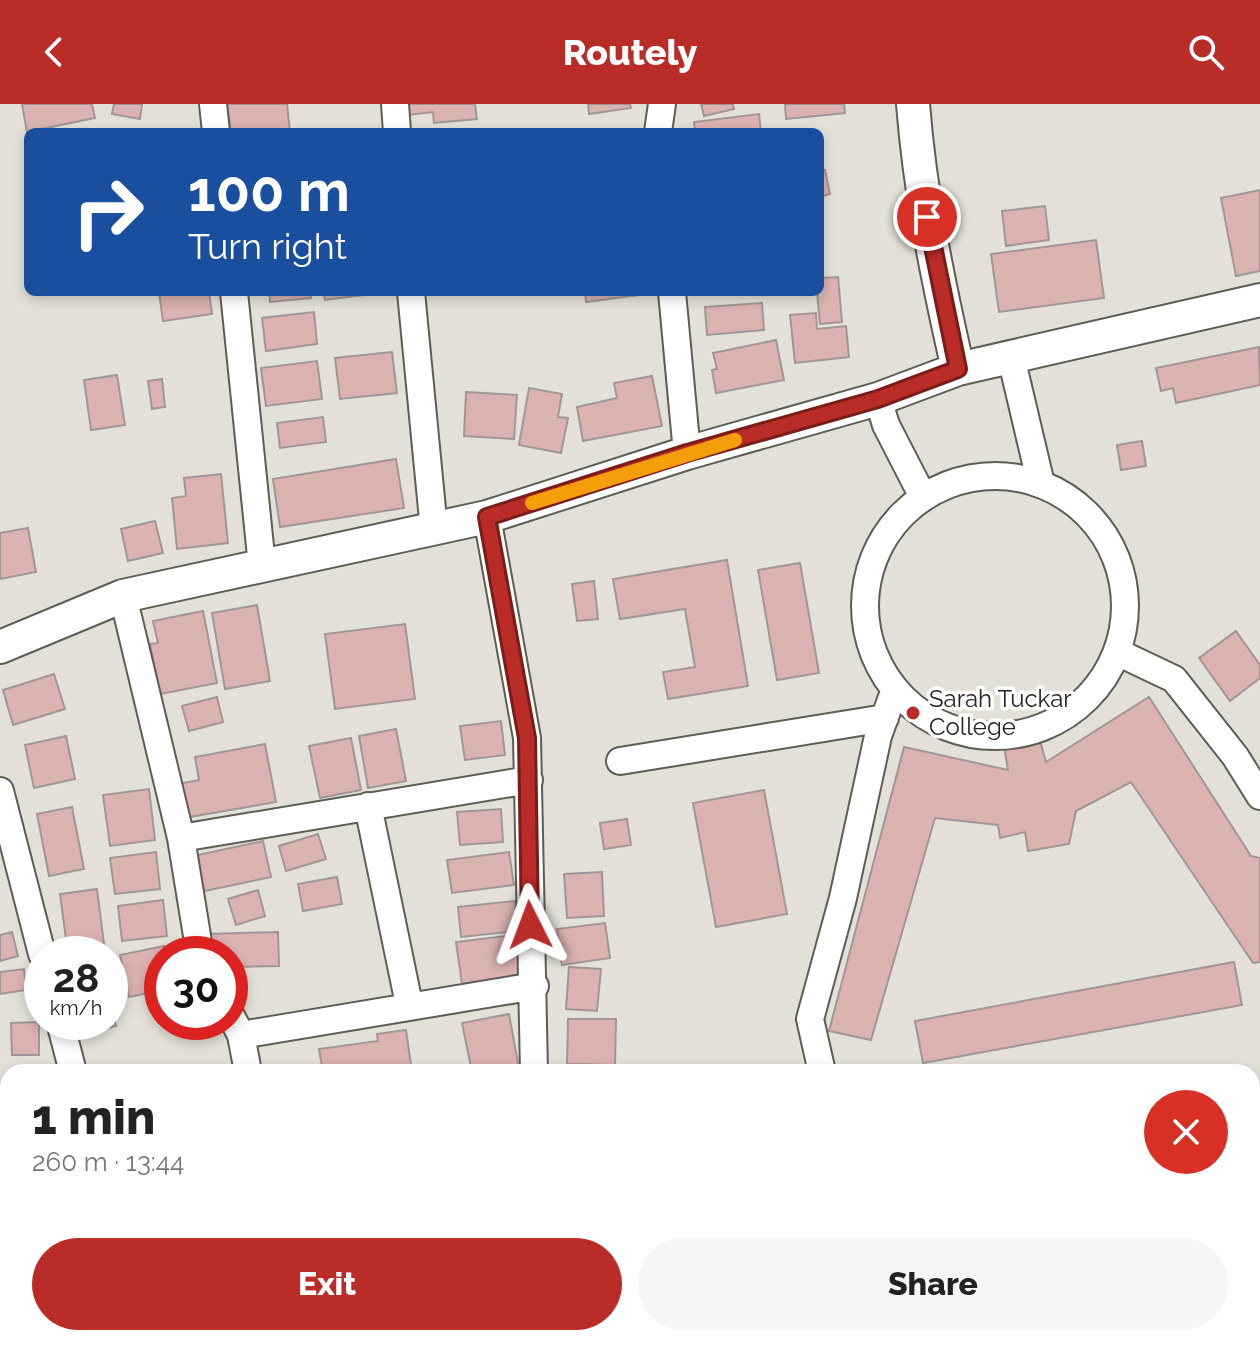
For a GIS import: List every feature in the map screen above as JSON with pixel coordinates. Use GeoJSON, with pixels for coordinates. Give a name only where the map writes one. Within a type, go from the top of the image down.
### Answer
{"type":"FeatureCollection","features":[{"type":"Feature","properties":{"kind":"street"},"geometry":{"type":"LineString","coordinates":[[213,104],[216,128]]}},
{"type":"Feature","properties":{"kind":"street"},"geometry":{"type":"LineString","coordinates":[[395,104],[397,128]]}},
{"type":"Feature","properties":{"kind":"street"},"geometry":{"type":"LineString","coordinates":[[659,128],[662,104]]}},
{"type":"Feature","properties":{"kind":"street"},"geometry":{"type":"LineString","coordinates":[[913,104],[917,162],[958,369]]}},
{"type":"Feature","properties":{"kind":"street"},"geometry":{"type":"LineString","coordinates":[[234,296],[262,566]]}},
{"type":"Feature","properties":{"kind":"street"},"geometry":{"type":"LineString","coordinates":[[411,296],[434,530]]}},
{"type":"Feature","properties":{"kind":"street"},"geometry":{"type":"LineString","coordinates":[[672,296],[687,453]]}},
{"type":"Feature","properties":{"kind":"street"},"geometry":{"type":"LineString","coordinates":[[0,647],[123,596],[487,517],[687,453],[878,399],[958,369],[1260,300]]}},
{"type":"Feature","properties":{"kind":"street"},"geometry":{"type":"LineString","coordinates":[[1011,357],[1041,484]]}},
{"type":"Feature","properties":{"kind":"street"},"geometry":{"type":"LineString","coordinates":[[878,399],[886,425],[923,497]]}},
{"type":"Feature","properties":{"kind":"street"},"geometry":{"type":"LineString","coordinates":[[997,476],[1041,484],[1080,507],[1108,542],[1117,563],[1124,596],[1123,630],[1117,652],[1094,691],[1059,720],[1017,734],[983,735],[950,728],[920,712],[895,689],[873,649],[867,627],[868,582],[884,539],[923,497],[974,478],[997,476]]}},
{"type":"Feature","properties":{"kind":"street"},"geometry":{"type":"LineString","coordinates":[[487,517],[527,738],[528,894],[535,986],[534,1064]]}},
{"type":"Feature","properties":{"kind":"street"},"geometry":{"type":"LineString","coordinates":[[123,596],[181,838],[197,936]]}},
{"type":"Feature","properties":{"kind":"street"},"geometry":{"type":"LineString","coordinates":[[1117,652],[1174,679],[1235,756],[1260,796]]}},
{"type":"Feature","properties":{"kind":"street"},"geometry":{"type":"LineString","coordinates":[[820,1064],[810,1019],[843,898],[885,718],[895,689]]}},
{"type":"Feature","properties":{"kind":"street"},"geometry":{"type":"LineString","coordinates":[[620,761],[885,718]]}},
{"type":"Feature","properties":{"kind":"street"},"geometry":{"type":"LineString","coordinates":[[181,838],[529,780]]}},
{"type":"Feature","properties":{"kind":"street"},"geometry":{"type":"LineString","coordinates":[[0,791],[37,936]]}},
{"type":"Feature","properties":{"kind":"street"},"geometry":{"type":"LineString","coordinates":[[368,806],[409,1004]]}},
{"type":"Feature","properties":{"kind":"street"},"geometry":{"type":"LineString","coordinates":[[248,1024],[535,986]]}},
{"type":"Feature","properties":{"kind":"street"},"geometry":{"type":"LineString","coordinates":[[65,1040],[71,1064]]}},
{"type":"Feature","properties":{"kind":"street"},"geometry":{"type":"LineString","coordinates":[[240,1040],[246,1064]]}},
{"type":"Feature","properties":{"kind":"building"},"geometry":{"type":"Polygon","coordinates":[[[22,104],[92,104],[95,118],[46,128],[26,128],[22,104]]]}},
{"type":"Feature","properties":{"kind":"building"},"geometry":{"type":"Polygon","coordinates":[[[114,104],[142,104],[140,119],[112,114],[114,104]]]}},
{"type":"Feature","properties":{"kind":"building"},"geometry":{"type":"Polygon","coordinates":[[[227,104],[287,104],[290,128],[230,128],[227,104]]]}},
{"type":"Feature","properties":{"kind":"building"},"geometry":{"type":"Polygon","coordinates":[[[407,104],[475,104],[477,119],[434,123],[433,112],[408,115],[407,104]]]}},
{"type":"Feature","properties":{"kind":"building"},"geometry":{"type":"Polygon","coordinates":[[[588,104],[630,104],[631,108],[589,114],[588,104]]]}},
{"type":"Feature","properties":{"kind":"building"},"geometry":{"type":"Polygon","coordinates":[[[701,104],[733,104],[734,109],[704,116],[701,104]]]}},
{"type":"Feature","properties":{"kind":"building"},"geometry":{"type":"Polygon","coordinates":[[[785,104],[844,104],[845,113],[786,119],[785,104]]]}},
{"type":"Feature","properties":{"kind":"building"},"geometry":{"type":"Polygon","coordinates":[[[759,114],[761,128],[695,128],[694,122],[759,114]]]}},
{"type":"Feature","properties":{"kind":"building"},"geometry":{"type":"Polygon","coordinates":[[[824,170],[830,194],[824,196],[824,170]]]}},
{"type":"Feature","properties":{"kind":"building"},"geometry":{"type":"Polygon","coordinates":[[[1260,190],[1260,271],[1236,276],[1221,198],[1260,190]]]}},
{"type":"Feature","properties":{"kind":"building"},"geometry":{"type":"Polygon","coordinates":[[[1045,206],[1049,240],[1006,246],[1002,211],[1045,206]]]}},
{"type":"Feature","properties":{"kind":"building"},"geometry":{"type":"Polygon","coordinates":[[[1096,240],[1104,298],[999,312],[991,254],[1096,240]]]}},
{"type":"Feature","properties":{"kind":"building"},"geometry":{"type":"Polygon","coordinates":[[[838,277],[842,322],[820,324],[817,296],[824,296],[824,278],[838,277]]]}},
{"type":"Feature","properties":{"kind":"building"},"geometry":{"type":"Polygon","coordinates":[[[160,296],[210,296],[212,314],[163,321],[160,296]]]}},
{"type":"Feature","properties":{"kind":"building"},"geometry":{"type":"Polygon","coordinates":[[[269,296],[311,296],[311,298],[270,302],[269,296]]]}},
{"type":"Feature","properties":{"kind":"building"},"geometry":{"type":"Polygon","coordinates":[[[324,296],[356,296],[325,300],[324,296]]]}},
{"type":"Feature","properties":{"kind":"building"},"geometry":{"type":"Polygon","coordinates":[[[585,296],[631,296],[586,302],[585,296]]]}},
{"type":"Feature","properties":{"kind":"building"},"geometry":{"type":"Polygon","coordinates":[[[762,303],[764,330],[707,335],[705,307],[762,303]]]}},
{"type":"Feature","properties":{"kind":"building"},"geometry":{"type":"Polygon","coordinates":[[[314,312],[317,344],[266,351],[262,318],[314,312]]]}},
{"type":"Feature","properties":{"kind":"building"},"geometry":{"type":"Polygon","coordinates":[[[816,313],[817,329],[846,326],[849,357],[795,363],[790,315],[816,313]]]}},
{"type":"Feature","properties":{"kind":"building"},"geometry":{"type":"Polygon","coordinates":[[[776,340],[784,380],[716,393],[712,370],[717,369],[713,353],[776,340]]]}},
{"type":"Feature","properties":{"kind":"building"},"geometry":{"type":"Polygon","coordinates":[[[1259,347],[1260,385],[1176,403],[1173,388],[1161,391],[1156,368],[1259,347]]]}},
{"type":"Feature","properties":{"kind":"building"},"geometry":{"type":"Polygon","coordinates":[[[392,352],[397,393],[340,399],[335,358],[392,352]]]}},
{"type":"Feature","properties":{"kind":"building"},"geometry":{"type":"Polygon","coordinates":[[[317,361],[322,399],[266,406],[261,368],[317,361]]]}},
{"type":"Feature","properties":{"kind":"building"},"geometry":{"type":"Polygon","coordinates":[[[117,375],[125,425],[91,430],[84,380],[117,375]]]}},
{"type":"Feature","properties":{"kind":"building"},"geometry":{"type":"Polygon","coordinates":[[[652,376],[662,426],[583,441],[577,407],[617,398],[614,383],[652,376]]]}},
{"type":"Feature","properties":{"kind":"building"},"geometry":{"type":"Polygon","coordinates":[[[162,379],[165,407],[152,409],[148,381],[162,379]]]}},
{"type":"Feature","properties":{"kind":"building"},"geometry":{"type":"Polygon","coordinates":[[[529,388],[562,394],[558,417],[568,418],[561,453],[519,445],[529,388]]]}},
{"type":"Feature","properties":{"kind":"building"},"geometry":{"type":"Polygon","coordinates":[[[466,392],[517,395],[514,439],[464,436],[466,392]]]}},
{"type":"Feature","properties":{"kind":"building"},"geometry":{"type":"Polygon","coordinates":[[[323,417],[326,442],[280,448],[277,423],[323,417]]]}},
{"type":"Feature","properties":{"kind":"building"},"geometry":{"type":"Polygon","coordinates":[[[1142,441],[1146,466],[1121,470],[1117,445],[1142,441]]]}},
{"type":"Feature","properties":{"kind":"building"},"geometry":{"type":"Polygon","coordinates":[[[396,459],[404,508],[280,527],[273,479],[396,459]]]}},
{"type":"Feature","properties":{"kind":"building"},"geometry":{"type":"Polygon","coordinates":[[[221,474],[228,543],[177,549],[172,498],[186,496],[184,478],[221,474]]]}},
{"type":"Feature","properties":{"kind":"building"},"geometry":{"type":"Polygon","coordinates":[[[155,521],[163,553],[128,561],[121,529],[155,521]]]}},
{"type":"Feature","properties":{"kind":"building"},"geometry":{"type":"Polygon","coordinates":[[[28,528],[36,572],[0,579],[0,533],[28,528]]]}},
{"type":"Feature","properties":{"kind":"building"},"geometry":{"type":"Polygon","coordinates":[[[727,560],[748,686],[668,699],[663,672],[695,667],[685,609],[620,619],[613,579],[727,560]]]}},
{"type":"Feature","properties":{"kind":"building"},"geometry":{"type":"Polygon","coordinates":[[[800,563],[819,673],[777,680],[758,570],[800,563]]]}},
{"type":"Feature","properties":{"kind":"building"},"geometry":{"type":"Polygon","coordinates":[[[594,581],[598,619],[577,621],[572,584],[594,581]]]}},
{"type":"Feature","properties":{"kind":"building"},"geometry":{"type":"Polygon","coordinates":[[[257,605],[270,681],[225,689],[212,613],[257,605]]]}},
{"type":"Feature","properties":{"kind":"building"},"geometry":{"type":"Polygon","coordinates":[[[203,611],[217,683],[160,694],[150,644],[158,643],[153,621],[203,611]]]}},
{"type":"Feature","properties":{"kind":"building"},"geometry":{"type":"Polygon","coordinates":[[[405,624],[415,699],[335,709],[325,634],[405,624]]]}},
{"type":"Feature","properties":{"kind":"building"},"geometry":{"type":"Polygon","coordinates":[[[1236,631],[1260,665],[1260,678],[1230,701],[1199,658],[1236,631]]]}},
{"type":"Feature","properties":{"kind":"building"},"geometry":{"type":"Polygon","coordinates":[[[54,674],[65,709],[13,725],[3,690],[54,674]]]}},
{"type":"Feature","properties":{"kind":"building"},"geometry":{"type":"Polygon","coordinates":[[[217,697],[223,722],[189,731],[182,706],[217,697]]]}},
{"type":"Feature","properties":{"kind":"building"},"geometry":{"type":"Polygon","coordinates":[[[1149,697],[1251,856],[1260,858],[1260,962],[1253,963],[1131,782],[1076,811],[1069,844],[1028,851],[1025,832],[1000,838],[998,825],[935,818],[871,1040],[829,1031],[904,747],[1008,770],[1004,747],[1039,737],[1046,762],[1149,697]]]}},
{"type":"Feature","properties":{"kind":"building"},"geometry":{"type":"Polygon","coordinates":[[[501,721],[505,755],[465,760],[460,726],[501,721]]]}},
{"type":"Feature","properties":{"kind":"building"},"geometry":{"type":"Polygon","coordinates":[[[396,729],[406,781],[368,788],[359,736],[396,729]]]}},
{"type":"Feature","properties":{"kind":"building"},"geometry":{"type":"Polygon","coordinates":[[[66,736],[75,779],[34,788],[25,745],[66,736]]]}},
{"type":"Feature","properties":{"kind":"building"},"geometry":{"type":"Polygon","coordinates":[[[351,738],[361,790],[320,798],[309,746],[351,738]]]}},
{"type":"Feature","properties":{"kind":"building"},"geometry":{"type":"Polygon","coordinates":[[[265,744],[276,802],[184,818],[178,784],[199,780],[195,757],[265,744]]]}},
{"type":"Feature","properties":{"kind":"building"},"geometry":{"type":"Polygon","coordinates":[[[149,789],[155,840],[110,846],[103,795],[149,789]]]}},
{"type":"Feature","properties":{"kind":"building"},"geometry":{"type":"Polygon","coordinates":[[[764,790],[787,914],[716,927],[693,803],[764,790]]]}},
{"type":"Feature","properties":{"kind":"building"},"geometry":{"type":"Polygon","coordinates":[[[72,807],[84,869],[49,876],[37,814],[72,807]]]}},
{"type":"Feature","properties":{"kind":"building"},"geometry":{"type":"Polygon","coordinates":[[[501,809],[503,842],[460,845],[457,812],[501,809]]]}},
{"type":"Feature","properties":{"kind":"building"},"geometry":{"type":"Polygon","coordinates":[[[627,819],[631,845],[604,849],[600,823],[627,819]]]}},
{"type":"Feature","properties":{"kind":"building"},"geometry":{"type":"Polygon","coordinates":[[[318,834],[326,859],[286,871],[279,846],[318,834]]]}},
{"type":"Feature","properties":{"kind":"building"},"geometry":{"type":"Polygon","coordinates":[[[263,841],[271,877],[200,892],[193,856],[263,841]]]}},
{"type":"Feature","properties":{"kind":"building"},"geometry":{"type":"Polygon","coordinates":[[[156,852],[160,889],[115,894],[110,858],[156,852]]]}},
{"type":"Feature","properties":{"kind":"building"},"geometry":{"type":"Polygon","coordinates":[[[509,852],[514,885],[452,893],[447,860],[509,852]]]}},
{"type":"Feature","properties":{"kind":"building"},"geometry":{"type":"Polygon","coordinates":[[[602,872],[604,916],[567,918],[564,874],[602,872]]]}},
{"type":"Feature","properties":{"kind":"building"},"geometry":{"type":"Polygon","coordinates":[[[337,877],[342,904],[303,911],[298,884],[337,877]]]}},
{"type":"Feature","properties":{"kind":"building"},"geometry":{"type":"Polygon","coordinates":[[[97,889],[103,936],[66,936],[60,894],[97,889]]]}},
{"type":"Feature","properties":{"kind":"building"},"geometry":{"type":"Polygon","coordinates":[[[258,890],[265,916],[236,925],[228,899],[258,890]]]}},
{"type":"Feature","properties":{"kind":"building"},"geometry":{"type":"Polygon","coordinates":[[[163,900],[167,936],[144,936],[144,939],[128,940],[128,936],[121,936],[118,906],[163,900]]]}},
{"type":"Feature","properties":{"kind":"building"},"geometry":{"type":"Polygon","coordinates":[[[515,901],[518,931],[461,937],[458,907],[515,901]]]}},
{"type":"Feature","properties":{"kind":"building"},"geometry":{"type":"Polygon","coordinates":[[[605,923],[610,958],[562,965],[557,929],[605,923]]]}},
{"type":"Feature","properties":{"kind":"building"},"geometry":{"type":"Polygon","coordinates":[[[12,932],[18,956],[0,961],[0,935],[12,932]]]}},
{"type":"Feature","properties":{"kind":"building"},"geometry":{"type":"Polygon","coordinates":[[[278,932],[279,966],[248,967],[248,936],[207,934],[278,932]]]}},
{"type":"Feature","properties":{"kind":"building"},"geometry":{"type":"Polygon","coordinates":[[[522,934],[527,976],[462,984],[456,942],[522,934]]]}},
{"type":"Feature","properties":{"kind":"building"},"geometry":{"type":"Polygon","coordinates":[[[144,950],[144,994],[129,997],[128,992],[128,953],[144,950]]]}},
{"type":"Feature","properties":{"kind":"building"},"geometry":{"type":"Polygon","coordinates":[[[1234,962],[1242,1005],[923,1063],[915,1021],[1234,962]]]}},
{"type":"Feature","properties":{"kind":"building"},"geometry":{"type":"Polygon","coordinates":[[[569,967],[601,969],[597,1011],[566,1009],[569,967]]]}},
{"type":"Feature","properties":{"kind":"building"},"geometry":{"type":"Polygon","coordinates":[[[24,969],[24,990],[0,994],[0,972],[24,969]]]}},
{"type":"Feature","properties":{"kind":"building"},"geometry":{"type":"Polygon","coordinates":[[[509,1014],[518,1064],[470,1064],[462,1023],[509,1014]]]}},
{"type":"Feature","properties":{"kind":"building"},"geometry":{"type":"Polygon","coordinates":[[[568,1019],[616,1019],[615,1064],[567,1064],[568,1019]]]}},
{"type":"Feature","properties":{"kind":"building"},"geometry":{"type":"Polygon","coordinates":[[[11,1023],[24,1023],[24,1040],[39,1040],[39,1055],[12,1055],[11,1023]]]}},
{"type":"Feature","properties":{"kind":"building"},"geometry":{"type":"Polygon","coordinates":[[[406,1030],[411,1064],[322,1064],[319,1049],[378,1041],[377,1034],[406,1030]]]}},
{"type":"Feature","properties":{"kind":"slow traffic"},"geometry":{"type":"LineString","coordinates":[[532,503],[735,440]]}},
{"type":"Feature","properties":{"kind":"place","name":"Sarah Tuckar College"},"geometry":{"type":"Point","coordinates":[913,713]}},
{"type":"Feature","properties":{"kind":"route"},"geometry":{"type":"LineString","coordinates":[[530,925],[527,738],[487,517],[687,453],[878,399],[958,369],[927,217]]}}]}
